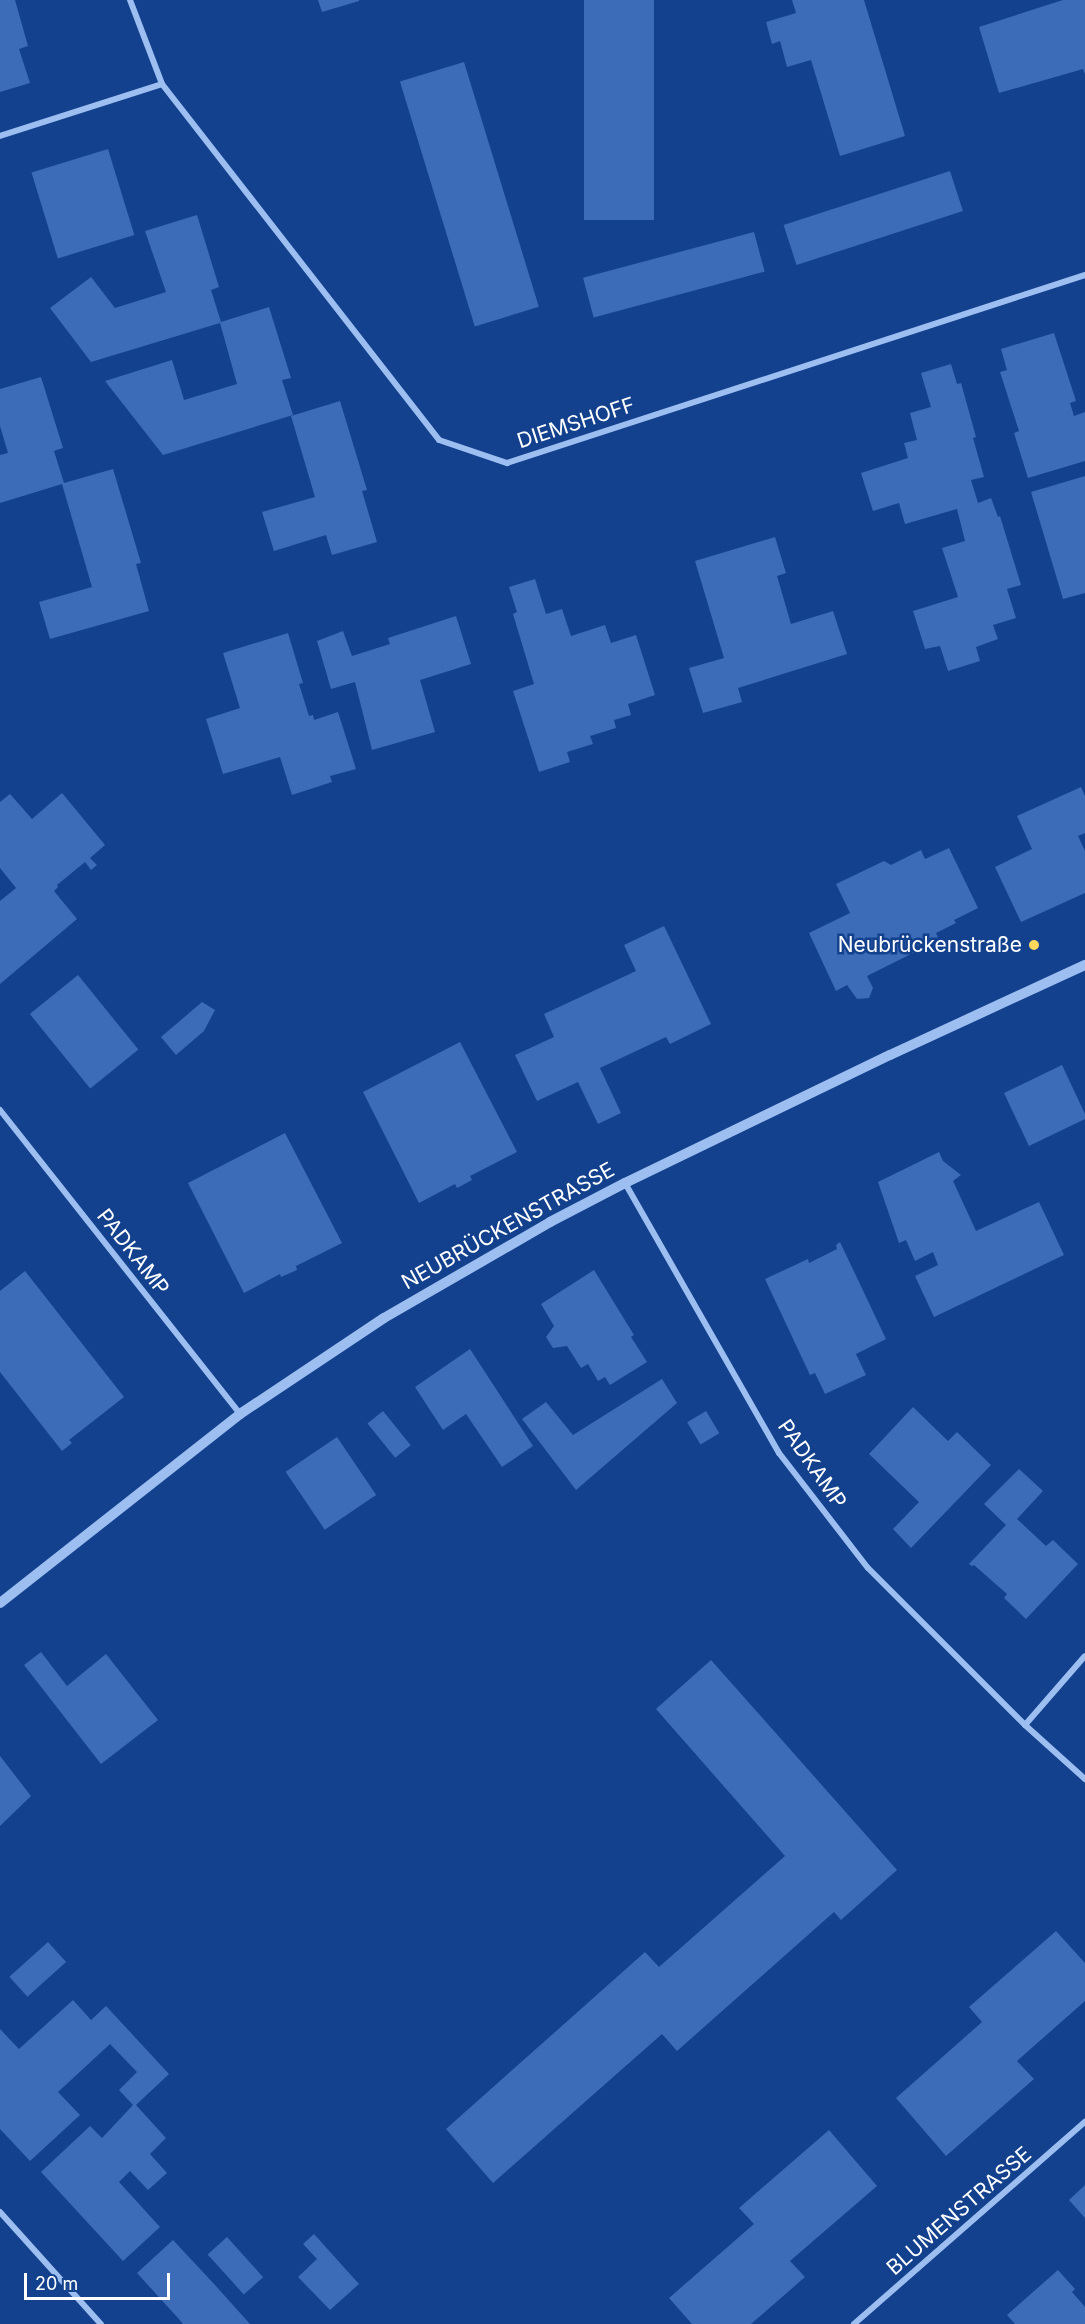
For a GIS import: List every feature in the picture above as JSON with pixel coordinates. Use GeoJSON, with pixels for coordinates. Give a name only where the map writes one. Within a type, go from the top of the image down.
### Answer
{"type":"FeatureCollection","features":[{"type":"Feature","properties":{"kind":"street","name":"DIEMSHOFF"},"geometry":{"type":"LineString","coordinates":[[130,0],[162,84],[439,440],[507,463],[1085,274]]}},
{"type":"Feature","properties":{"kind":"street"},"geometry":{"type":"LineString","coordinates":[[0,136],[162,84]]}},
{"type":"Feature","properties":{"kind":"street","name":"NEUBRÜCKENSTRASSE"},"geometry":{"type":"LineString","coordinates":[[0,1603],[240,1414],[384,1318],[550,1222],[625,1183],[890,1055],[1085,965]]}},
{"type":"Feature","properties":{"kind":"street","name":"PADKAMP"},"geometry":{"type":"LineString","coordinates":[[0,1110],[240,1414]]}},
{"type":"Feature","properties":{"kind":"street","name":"PADKAMP"},"geometry":{"type":"LineString","coordinates":[[625,1183],[779,1453],[868,1568],[1024,1725],[1085,1779]]}},
{"type":"Feature","properties":{"kind":"street"},"geometry":{"type":"LineString","coordinates":[[1024,1725],[1085,1656]]}},
{"type":"Feature","properties":{"kind":"street","name":"BLUMENSTRASSE"},"geometry":{"type":"LineString","coordinates":[[854,2324],[1085,2122]]}},
{"type":"Feature","properties":{"kind":"street"},"geometry":{"type":"LineString","coordinates":[[0,2212],[101,2324]]}},
{"type":"Feature","properties":{"kind":"building"},"geometry":{"type":"Polygon","coordinates":[[[0,0],[15,0],[28,46],[19,49],[30,83],[0,92],[0,0]]]}},
{"type":"Feature","properties":{"kind":"building"},"geometry":{"type":"Polygon","coordinates":[[[318,0],[359,0],[359,1],[322,12],[318,0]]]}},
{"type":"Feature","properties":{"kind":"building"},"geometry":{"type":"Polygon","coordinates":[[[584,0],[654,0],[654,220],[584,220],[584,0]]]}},
{"type":"Feature","properties":{"kind":"building"},"geometry":{"type":"Polygon","coordinates":[[[792,0],[864,0],[905,136],[840,156],[811,60],[787,67],[780,41],[772,44],[766,22],[796,13],[792,0]]]}},
{"type":"Feature","properties":{"kind":"building"},"geometry":{"type":"Polygon","coordinates":[[[1063,0],[1085,0],[1085,74],[1083,69],[999,93],[979,27],[1063,0]]]}},
{"type":"Feature","properties":{"kind":"building"},"geometry":{"type":"Polygon","coordinates":[[[464,62],[539,307],[475,326],[400,82],[464,62]]]}},
{"type":"Feature","properties":{"kind":"building"},"geometry":{"type":"Polygon","coordinates":[[[108,149],[134,235],[58,258],[31,172],[108,149]]]}},
{"type":"Feature","properties":{"kind":"building"},"geometry":{"type":"Polygon","coordinates":[[[950,171],[963,211],[797,265],[784,225],[950,171]]]}},
{"type":"Feature","properties":{"kind":"building"},"geometry":{"type":"Polygon","coordinates":[[[197,215],[219,287],[211,290],[221,322],[269,307],[291,378],[282,380],[293,415],[163,455],[105,381],[172,360],[184,400],[237,384],[220,323],[91,362],[50,308],[91,277],[115,308],[166,292],[145,231],[197,215]]]}},
{"type":"Feature","properties":{"kind":"building"},"geometry":{"type":"Polygon","coordinates":[[[754,232],[765,272],[594,317],[583,278],[754,232]]]}},
{"type":"Feature","properties":{"kind":"building"},"geometry":{"type":"Polygon","coordinates":[[[1054,333],[1076,401],[1070,403],[1074,416],[1085,412],[1085,461],[1028,478],[1014,433],[1019,431],[1000,372],[1007,370],[1001,349],[1054,333]]]}},
{"type":"Feature","properties":{"kind":"building"},"geometry":{"type":"Polygon","coordinates":[[[951,364],[957,384],[961,383],[984,477],[971,480],[978,503],[991,498],[998,517],[1000,516],[1021,585],[1007,589],[1016,618],[993,625],[998,639],[976,647],[980,661],[948,671],[940,646],[925,649],[913,611],[958,597],[942,548],[965,541],[957,509],[905,524],[899,503],[873,511],[861,473],[908,458],[904,443],[917,440],[910,413],[931,407],[921,373],[951,364]]]}},
{"type":"Feature","properties":{"kind":"building"},"geometry":{"type":"Polygon","coordinates":[[[41,377],[63,448],[54,451],[64,483],[113,469],[141,563],[136,564],[149,611],[50,639],[39,602],[92,587],[62,484],[0,503],[0,455],[8,453],[0,426],[0,389],[41,377]]]}},
{"type":"Feature","properties":{"kind":"building"},"geometry":{"type":"Polygon","coordinates":[[[340,401],[367,490],[362,491],[377,542],[332,555],[326,535],[274,551],[262,512],[315,497],[291,416],[340,401]]]}},
{"type":"Feature","properties":{"kind":"building"},"geometry":{"type":"Polygon","coordinates":[[[1085,476],[1085,593],[1063,599],[1031,492],[1085,476]]]}},
{"type":"Feature","properties":{"kind":"building"},"geometry":{"type":"Polygon","coordinates":[[[775,537],[786,573],[777,576],[791,624],[833,611],[847,654],[738,688],[742,702],[703,713],[689,668],[724,658],[695,561],[775,537]]]}},
{"type":"Feature","properties":{"kind":"building"},"geometry":{"type":"Polygon","coordinates":[[[535,579],[546,614],[562,609],[571,636],[605,625],[611,643],[636,635],[655,695],[628,704],[631,715],[614,720],[616,728],[590,736],[593,744],[567,752],[570,762],[539,772],[513,691],[534,684],[513,614],[517,612],[509,587],[535,579]]]}},
{"type":"Feature","properties":{"kind":"building"},"geometry":{"type":"Polygon","coordinates":[[[456,616],[471,664],[420,680],[435,732],[372,750],[355,682],[331,689],[317,641],[343,631],[352,656],[390,644],[388,638],[456,616]]]}},
{"type":"Feature","properties":{"kind":"building"},"geometry":{"type":"Polygon","coordinates":[[[288,633],[303,683],[299,684],[309,716],[313,715],[314,720],[338,712],[356,769],[330,776],[332,782],[292,795],[280,757],[223,774],[206,719],[240,708],[223,653],[288,633]]]}},
{"type":"Feature","properties":{"kind":"building"},"geometry":{"type":"Polygon","coordinates":[[[1081,787],[1085,796],[1085,833],[1078,836],[1085,851],[1085,893],[1021,922],[995,867],[1032,849],[1017,816],[1081,787]]]}},
{"type":"Feature","properties":{"kind":"building"},"geometry":{"type":"Polygon","coordinates":[[[62,793],[105,845],[90,858],[97,865],[91,870],[85,862],[57,885],[54,891],[77,919],[0,984],[0,901],[16,888],[0,868],[0,802],[10,794],[32,819],[62,793]]]}},
{"type":"Feature","properties":{"kind":"building"},"geometry":{"type":"Polygon","coordinates":[[[949,848],[978,908],[954,920],[956,923],[936,933],[941,944],[938,950],[924,954],[916,943],[911,946],[915,952],[867,976],[873,988],[869,998],[857,999],[847,985],[836,991],[809,933],[850,913],[836,884],[884,861],[891,865],[921,850],[925,859],[949,848]]]}},
{"type":"Feature","properties":{"kind":"building"},"geometry":{"type":"Polygon","coordinates":[[[664,926],[711,1024],[670,1044],[666,1037],[600,1068],[621,1113],[598,1124],[578,1082],[537,1101],[515,1055],[554,1037],[544,1014],[636,971],[624,945],[664,926]]]}},
{"type":"Feature","properties":{"kind":"building"},"geometry":{"type":"Polygon","coordinates":[[[78,975],[138,1050],[90,1089],[30,1014],[78,975]]]}},
{"type":"Feature","properties":{"kind":"building"},"geometry":{"type":"Polygon","coordinates":[[[202,1002],[215,1010],[204,1031],[176,1055],[161,1037],[202,1002]]]}},
{"type":"Feature","properties":{"kind":"building"},"geometry":{"type":"Polygon","coordinates":[[[460,1042],[517,1152],[470,1176],[472,1180],[457,1188],[455,1184],[419,1203],[363,1092],[460,1042]]]}},
{"type":"Feature","properties":{"kind":"building"},"geometry":{"type":"Polygon","coordinates":[[[1062,1065],[1085,1114],[1085,1119],[1029,1146],[1004,1093],[1062,1065]]]}},
{"type":"Feature","properties":{"kind":"building"},"geometry":{"type":"Polygon","coordinates":[[[285,1133],[342,1243],[296,1266],[297,1270],[281,1277],[280,1274],[244,1293],[188,1183],[285,1133]]]}},
{"type":"Feature","properties":{"kind":"building"},"geometry":{"type":"Polygon","coordinates":[[[939,1152],[943,1161],[961,1175],[953,1181],[976,1231],[1039,1202],[1064,1255],[934,1317],[915,1276],[938,1265],[933,1252],[915,1261],[906,1240],[899,1243],[878,1182],[939,1152]]]}},
{"type":"Feature","properties":{"kind":"building"},"geometry":{"type":"Polygon","coordinates":[[[840,1242],[886,1339],[856,1354],[866,1375],[825,1394],[815,1373],[810,1375],[765,1279],[808,1259],[809,1263],[837,1249],[836,1245],[840,1242]]]}},
{"type":"Feature","properties":{"kind":"building"},"geometry":{"type":"Polygon","coordinates":[[[594,1270],[634,1335],[631,1337],[647,1362],[610,1385],[605,1377],[598,1381],[588,1364],[581,1368],[567,1346],[553,1348],[546,1337],[554,1326],[541,1304],[594,1270]]]}},
{"type":"Feature","properties":{"kind":"building"},"geometry":{"type":"Polygon","coordinates":[[[25,1271],[124,1397],[69,1440],[72,1443],[62,1451],[0,1372],[0,1291],[25,1271]]]}},
{"type":"Feature","properties":{"kind":"building"},"geometry":{"type":"Polygon","coordinates":[[[470,1349],[533,1446],[502,1467],[466,1414],[443,1430],[415,1387],[470,1349]]]}},
{"type":"Feature","properties":{"kind":"building"},"geometry":{"type":"Polygon","coordinates":[[[662,1379],[677,1403],[576,1490],[522,1419],[546,1402],[573,1435],[662,1379]]]}},
{"type":"Feature","properties":{"kind":"building"},"geometry":{"type":"Polygon","coordinates":[[[913,1407],[948,1441],[957,1432],[991,1465],[911,1548],[893,1529],[919,1502],[869,1454],[913,1407]]]}},
{"type":"Feature","properties":{"kind":"building"},"geometry":{"type":"Polygon","coordinates":[[[383,1411],[411,1445],[395,1458],[367,1424],[383,1411]]]}},
{"type":"Feature","properties":{"kind":"building"},"geometry":{"type":"Polygon","coordinates":[[[706,1411],[719,1433],[701,1445],[687,1422],[706,1411]]]}},
{"type":"Feature","properties":{"kind":"building"},"geometry":{"type":"Polygon","coordinates":[[[337,1437],[376,1495],[325,1530],[286,1472],[337,1437]]]}},
{"type":"Feature","properties":{"kind":"building"},"geometry":{"type":"Polygon","coordinates":[[[1019,1469],[1043,1491],[1017,1519],[1046,1546],[1053,1540],[1078,1564],[1026,1619],[1004,1598],[1007,1594],[974,1565],[969,1564],[1006,1525],[984,1504],[1019,1469]]]}},
{"type":"Feature","properties":{"kind":"building"},"geometry":{"type":"Polygon","coordinates":[[[41,1652],[67,1686],[106,1654],[158,1720],[101,1764],[24,1665],[41,1652]]]}},
{"type":"Feature","properties":{"kind":"building"},"geometry":{"type":"Polygon","coordinates":[[[711,1660],[897,1870],[841,1920],[834,1912],[677,2051],[662,2034],[493,2183],[446,2129],[645,1952],[659,1967],[785,1856],[656,1709],[711,1660]]]}},
{"type":"Feature","properties":{"kind":"building"},"geometry":{"type":"Polygon","coordinates":[[[0,1756],[31,1796],[0,1826],[0,1756]]]}},
{"type":"Feature","properties":{"kind":"building"},"geometry":{"type":"Polygon","coordinates":[[[1056,1931],[1085,1963],[1085,2001],[1017,2061],[1034,2079],[946,2156],[896,2098],[982,2022],[969,2007],[1056,1931]]]}},
{"type":"Feature","properties":{"kind":"building"},"geometry":{"type":"Polygon","coordinates":[[[48,1942],[66,1962],[27,1997],[9,1977],[48,1942]]]}},
{"type":"Feature","properties":{"kind":"building"},"geometry":{"type":"Polygon","coordinates":[[[73,2000],[91,2020],[106,2006],[169,2074],[136,2105],[166,2138],[150,2154],[167,2173],[148,2190],[130,2171],[119,2182],[160,2227],[123,2261],[41,2172],[90,2126],[102,2138],[133,2105],[119,2090],[137,2072],[110,2044],[58,2092],[80,2115],[30,2161],[0,2129],[0,2029],[19,2049],[73,2000]]]}},
{"type":"Feature","properties":{"kind":"building"},"geometry":{"type":"Polygon","coordinates":[[[829,2130],[877,2186],[790,2261],[805,2277],[751,2324],[692,2324],[669,2298],[754,2224],[739,2208],[829,2130]]]}},
{"type":"Feature","properties":{"kind":"building"},"geometry":{"type":"Polygon","coordinates":[[[1085,2185],[1085,2218],[1069,2200],[1085,2185]]]}},
{"type":"Feature","properties":{"kind":"building"},"geometry":{"type":"Polygon","coordinates":[[[314,2234],[359,2284],[330,2310],[298,2277],[317,2259],[303,2244],[314,2234]]]}},
{"type":"Feature","properties":{"kind":"building"},"geometry":{"type":"Polygon","coordinates":[[[227,2237],[263,2277],[244,2295],[208,2254],[227,2237]]]}},
{"type":"Feature","properties":{"kind":"building"},"geometry":{"type":"Polygon","coordinates":[[[173,2240],[250,2324],[183,2324],[137,2273],[173,2240]]]}},
{"type":"Feature","properties":{"kind":"building"},"geometry":{"type":"Polygon","coordinates":[[[1058,2270],[1075,2289],[1072,2292],[1085,2307],[1085,2324],[1015,2324],[1007,2315],[1058,2270]]]}},
{"type":"Feature","properties":{"kind":"place","name":"Neubrückenstraße"},"geometry":{"type":"Point","coordinates":[1034,945]}}]}
